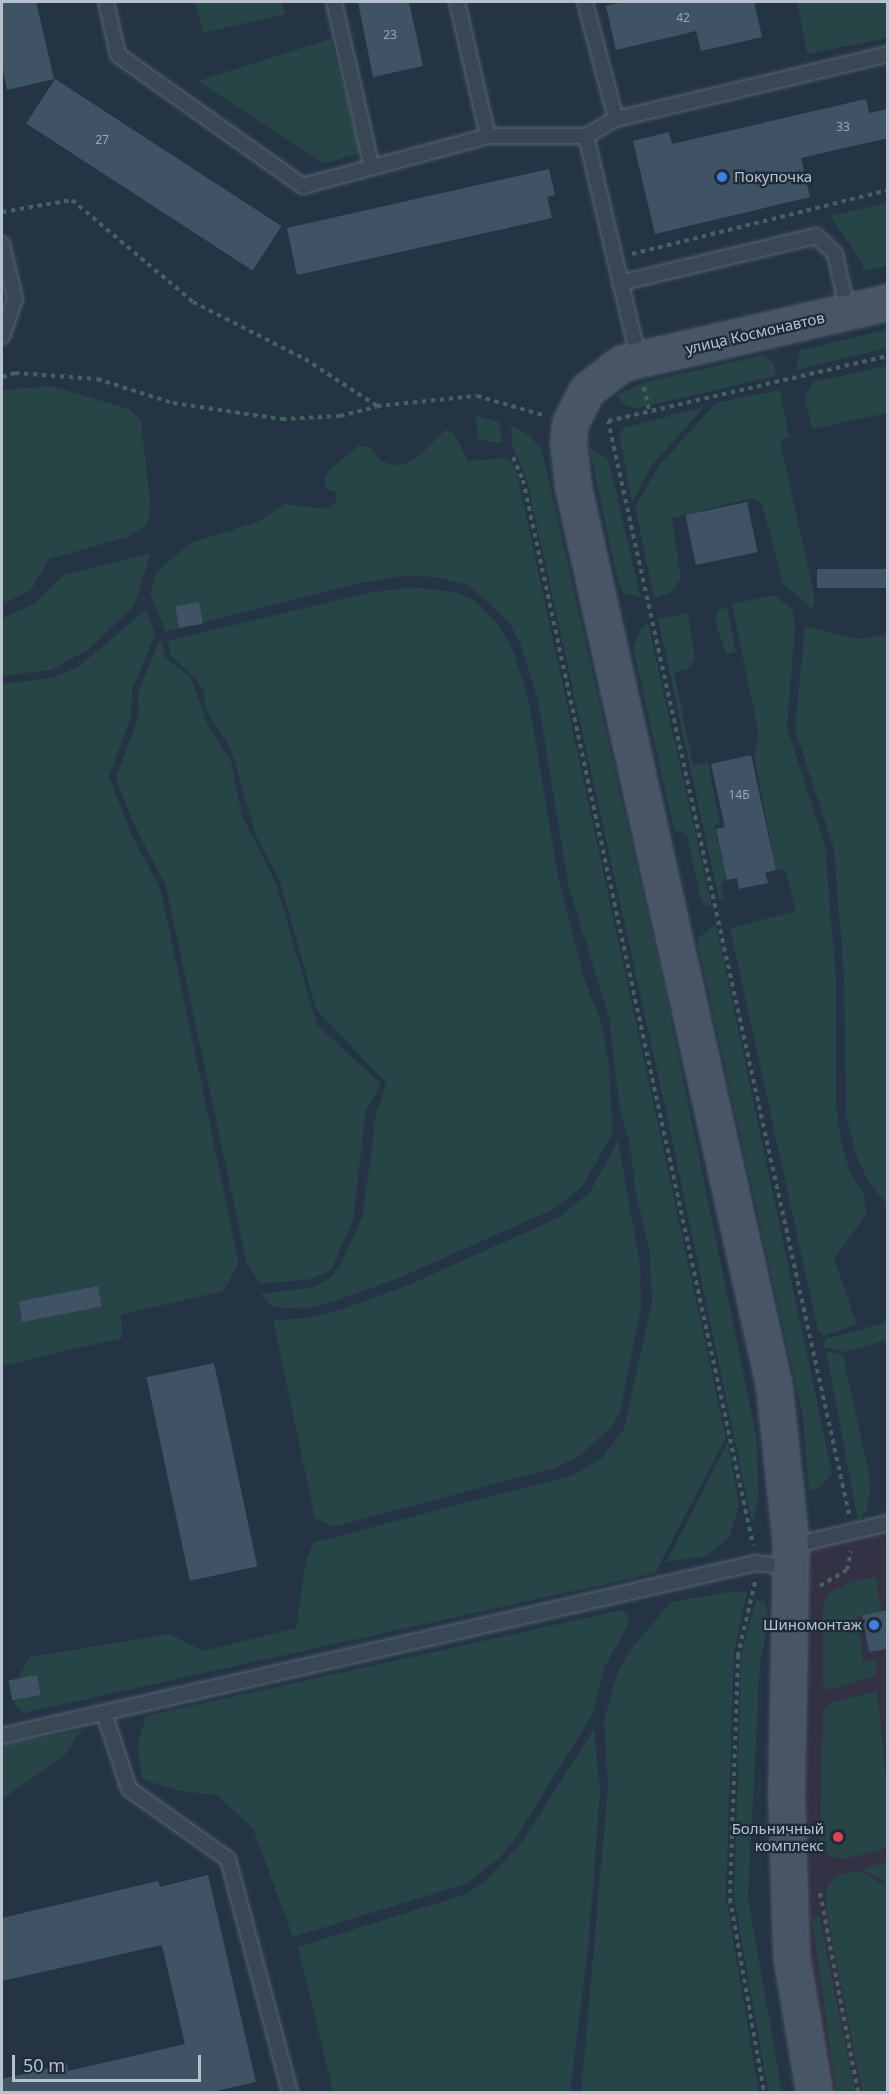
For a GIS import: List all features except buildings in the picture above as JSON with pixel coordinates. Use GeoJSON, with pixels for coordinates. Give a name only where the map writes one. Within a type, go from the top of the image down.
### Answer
{"type":"FeatureCollection","features":[{"type":"Feature","properties":{"kind":"main road","name":"улица Космонавтов"},"geometry":{"type":"LineString","coordinates":[[630,361],[888,302]]}},
{"type":"Feature","properties":{"kind":"main road"},"geometry":{"type":"LineString","coordinates":[[630,361],[587,390],[570,423],[568,464],[774,1386],[790,1556],[786,1797],[791,1954],[814,2092]]}},
{"type":"Feature","properties":{"kind":"lane"},"geometry":{"type":"LineString","coordinates":[[106,2],[118,55],[303,186],[488,136],[586,136],[616,119],[888,54]]}},
{"type":"Feature","properties":{"kind":"lane"},"geometry":{"type":"LineString","coordinates":[[333,2],[372,168]]}},
{"type":"Feature","properties":{"kind":"lane"},"geometry":{"type":"LineString","coordinates":[[457,2],[488,136]]}},
{"type":"Feature","properties":{"kind":"lane"},"geometry":{"type":"LineString","coordinates":[[585,2],[616,119]]}},
{"type":"Feature","properties":{"kind":"lane"},"geometry":{"type":"LineString","coordinates":[[586,136],[620,283],[630,361]]}},
{"type":"Feature","properties":{"kind":"lane"},"geometry":{"type":"LineString","coordinates":[[620,283],[816,237],[835,254],[848,312]]}},
{"type":"Feature","properties":{"kind":"lane"},"geometry":{"type":"LineString","coordinates":[[2,244],[15,299],[2,336]]}},
{"type":"Feature","properties":{"kind":"lane"},"geometry":{"type":"LineString","coordinates":[[2,1736],[790,1556],[888,1523]]}},
{"type":"Feature","properties":{"kind":"lane"},"geometry":{"type":"LineString","coordinates":[[104,1713],[129,1789],[228,1859],[290,2092]]}},
{"type":"Feature","properties":{"kind":"path"},"geometry":{"type":"LineString","coordinates":[[615,258],[888,190]]}},
{"type":"Feature","properties":{"kind":"path"},"geometry":{"type":"LineString","coordinates":[[2,212],[72,200],[193,302],[305,359],[377,406]]}},
{"type":"Feature","properties":{"kind":"path"},"geometry":{"type":"LineString","coordinates":[[819,1595],[820,1583],[847,1570],[854,1533],[608,421],[888,357]]}},
{"type":"Feature","properties":{"kind":"path"},"geometry":{"type":"LineString","coordinates":[[2,377],[15,373],[97,378],[173,403],[282,419],[340,416],[377,406],[477,396],[570,423]]}},
{"type":"Feature","properties":{"kind":"path"},"geometry":{"type":"LineString","coordinates":[[513,457],[526,492],[756,1563],[738,1655],[730,1899],[764,2092]]}},
{"type":"Feature","properties":{"kind":"path"},"geometry":{"type":"LineString","coordinates":[[818,1881],[858,2092]]}},
{"type":"Feature","properties":{"kind":"shaded area","name":"Больничный комплекс"},"geometry":{"type":"Polygon","coordinates":[[[887,1512],[887,2092],[814,2092],[791,1954],[791,1546],[887,1512]]]}},
{"type":"Feature","properties":{"kind":"green space"},"geometry":{"type":"Polygon","coordinates":[[[195,2],[282,2],[285,14],[203,33],[195,2]]]}},
{"type":"Feature","properties":{"kind":"green space"},"geometry":{"type":"Polygon","coordinates":[[[797,2],[887,2],[887,38],[807,54],[797,2]]]}},
{"type":"Feature","properties":{"kind":"green space"},"geometry":{"type":"Polygon","coordinates":[[[330,39],[361,153],[324,164],[198,81],[330,39]]]}},
{"type":"Feature","properties":{"kind":"green space"},"geometry":{"type":"Polygon","coordinates":[[[887,203],[887,266],[864,271],[862,262],[830,216],[887,203]]]}},
{"type":"Feature","properties":{"kind":"green space"},"geometry":{"type":"Polygon","coordinates":[[[887,330],[887,348],[796,370],[800,350],[887,330]]]}},
{"type":"Feature","properties":{"kind":"green space"},"geometry":{"type":"Polygon","coordinates":[[[764,355],[774,364],[776,376],[638,408],[626,406],[616,395],[645,382],[764,355]]]}},
{"type":"Feature","properties":{"kind":"green space"},"geometry":{"type":"Polygon","coordinates":[[[887,366],[887,413],[812,429],[805,396],[813,382],[887,366]]]}},
{"type":"Feature","properties":{"kind":"green space"},"geometry":{"type":"Polygon","coordinates":[[[51,386],[129,409],[141,421],[151,510],[146,526],[127,537],[49,559],[31,590],[2,604],[2,390],[51,386]]]}},
{"type":"Feature","properties":{"kind":"green space"},"geometry":{"type":"Polygon","coordinates":[[[780,390],[789,437],[780,441],[815,598],[813,609],[783,584],[762,504],[752,498],[672,518],[681,579],[670,593],[654,598],[635,507],[658,467],[716,403],[780,390]]]}},
{"type":"Feature","properties":{"kind":"green space"},"geometry":{"type":"Polygon","coordinates":[[[704,407],[653,464],[632,503],[619,436],[624,428],[704,407]]]}},
{"type":"Feature","properties":{"kind":"green space"},"geometry":{"type":"Polygon","coordinates":[[[475,415],[499,422],[502,443],[479,440],[475,415]]]}},
{"type":"Feature","properties":{"kind":"green space"},"geometry":{"type":"Polygon","coordinates":[[[511,426],[529,435],[542,450],[666,995],[756,1435],[759,1494],[752,1523],[669,1125],[526,477],[512,445],[511,426]]]}},
{"type":"Feature","properties":{"kind":"green space"},"geometry":{"type":"Polygon","coordinates":[[[445,430],[453,432],[468,461],[508,458],[517,473],[726,1438],[655,1573],[24,1713],[14,1705],[18,1678],[30,1657],[170,1634],[203,1651],[296,1628],[306,1558],[315,1542],[573,1475],[603,1457],[624,1429],[652,1301],[649,1249],[635,1189],[630,1143],[620,1112],[609,1017],[569,888],[538,701],[520,642],[508,621],[468,585],[435,577],[401,576],[355,584],[166,632],[150,594],[156,573],[190,543],[258,522],[284,504],[327,509],[336,502],[337,493],[327,489],[324,482],[328,471],[358,446],[370,447],[380,460],[391,465],[405,464],[419,456],[445,430]]]}},
{"type":"Feature","properties":{"kind":"green space"},"geometry":{"type":"Polygon","coordinates":[[[589,447],[608,459],[641,598],[623,593],[618,582],[589,447]]]}},
{"type":"Feature","properties":{"kind":"green space"},"geometry":{"type":"Polygon","coordinates":[[[151,553],[134,606],[89,649],[51,670],[2,676],[2,619],[34,604],[64,575],[151,553]]]}},
{"type":"Feature","properties":{"kind":"green space"},"geometry":{"type":"Polygon","coordinates":[[[416,587],[459,593],[474,600],[498,625],[514,652],[529,702],[558,876],[585,981],[602,1025],[608,1059],[613,1133],[582,1187],[554,1209],[399,1278],[335,1301],[303,1309],[272,1307],[261,1294],[314,1287],[330,1278],[341,1264],[363,1215],[376,1112],[387,1084],[316,1009],[280,881],[256,836],[231,749],[205,708],[204,692],[197,680],[170,655],[168,641],[366,593],[416,587]]]}},
{"type":"Feature","properties":{"kind":"green space"},"geometry":{"type":"Polygon","coordinates":[[[774,595],[793,610],[795,627],[787,728],[825,845],[836,979],[836,1104],[841,1141],[850,1172],[864,1193],[866,1215],[834,1259],[857,1324],[824,1336],[818,1331],[730,928],[796,911],[785,870],[776,870],[754,755],[759,736],[732,604],[774,595]]]}},
{"type":"Feature","properties":{"kind":"green space"},"geometry":{"type":"Polygon","coordinates":[[[727,606],[736,652],[726,654],[715,622],[718,612],[727,606]]]}},
{"type":"Feature","properties":{"kind":"green space"},"geometry":{"type":"Polygon","coordinates":[[[146,610],[155,634],[132,690],[131,716],[109,777],[132,835],[161,891],[239,1264],[223,1291],[121,1315],[122,1338],[2,1366],[2,684],[52,678],[78,667],[146,610]]]}},
{"type":"Feature","properties":{"kind":"green space"},"geometry":{"type":"Polygon","coordinates":[[[688,613],[695,660],[687,669],[674,672],[693,766],[708,763],[720,824],[714,825],[727,880],[721,884],[724,899],[719,900],[658,619],[688,613]]]}},
{"type":"Feature","properties":{"kind":"green space"},"geometry":{"type":"Polygon","coordinates":[[[648,623],[712,907],[703,904],[700,896],[687,835],[674,829],[633,648],[641,629],[648,623]]]}},
{"type":"Feature","properties":{"kind":"green space"},"geometry":{"type":"Polygon","coordinates":[[[805,627],[859,639],[887,635],[887,1205],[868,1181],[857,1157],[846,1115],[844,977],[834,849],[795,729],[805,627]]]}},
{"type":"Feature","properties":{"kind":"green space"},"geometry":{"type":"Polygon","coordinates":[[[160,640],[166,658],[191,678],[209,728],[231,761],[242,816],[277,886],[317,1025],[381,1084],[366,1110],[353,1220],[331,1270],[312,1279],[261,1284],[247,1264],[166,886],[133,822],[116,778],[139,715],[138,692],[160,640]]]}},
{"type":"Feature","properties":{"kind":"green space"},"geometry":{"type":"Polygon","coordinates":[[[716,924],[832,1473],[819,1489],[810,1490],[808,1483],[803,1417],[698,946],[698,938],[716,924]]]}},
{"type":"Feature","properties":{"kind":"green space"},"geometry":{"type":"Polygon","coordinates":[[[618,1140],[640,1265],[641,1307],[620,1412],[613,1425],[581,1455],[555,1468],[333,1527],[315,1518],[273,1320],[306,1318],[340,1310],[406,1286],[560,1217],[590,1192],[618,1140]]]}},
{"type":"Feature","properties":{"kind":"green space"},"geometry":{"type":"Polygon","coordinates":[[[887,1322],[887,1340],[844,1352],[823,1347],[826,1339],[887,1322]]]}},
{"type":"Feature","properties":{"kind":"green space"},"geometry":{"type":"Polygon","coordinates":[[[826,1351],[843,1355],[871,1483],[867,1511],[858,1521],[826,1351]]]}},
{"type":"Feature","properties":{"kind":"green space"},"geometry":{"type":"Polygon","coordinates":[[[728,1442],[739,1506],[729,1538],[706,1556],[666,1562],[728,1442]]]}},
{"type":"Feature","properties":{"kind":"green space"},"geometry":{"type":"Polygon","coordinates":[[[876,1577],[881,1611],[857,1617],[863,1662],[876,1659],[876,1676],[827,1690],[823,1685],[823,1604],[829,1593],[853,1581],[876,1577]]]}},
{"type":"Feature","properties":{"kind":"green space"},"geometry":{"type":"Polygon","coordinates":[[[729,1592],[747,1592],[734,1653],[726,1897],[759,2092],[581,2092],[608,1789],[604,1720],[619,1669],[630,1650],[671,1602],[729,1592]]]}},
{"type":"Feature","properties":{"kind":"green space"},"geometry":{"type":"Polygon","coordinates":[[[756,1600],[765,1602],[769,1620],[760,1662],[748,1898],[782,2092],[768,2092],[734,1898],[741,1655],[756,1600]]]}},
{"type":"Feature","properties":{"kind":"green space"},"geometry":{"type":"Polygon","coordinates":[[[621,1610],[629,1617],[628,1625],[605,1666],[593,1714],[515,1839],[499,1859],[465,1884],[293,1937],[253,1829],[217,1795],[179,1791],[142,1779],[137,1746],[146,1716],[621,1610]]]}},
{"type":"Feature","properties":{"kind":"green space"},"geometry":{"type":"Polygon","coordinates":[[[877,1691],[887,1789],[887,1848],[845,1859],[832,1857],[820,1846],[823,1711],[829,1703],[877,1691]]]}},
{"type":"Feature","properties":{"kind":"green space"},"geometry":{"type":"Polygon","coordinates":[[[594,1729],[600,1791],[589,1939],[570,2092],[333,2092],[298,1947],[466,1894],[486,1881],[522,1842],[594,1729]]]}},
{"type":"Feature","properties":{"kind":"green space"},"geometry":{"type":"Polygon","coordinates":[[[82,1730],[63,1757],[2,1799],[2,1745],[82,1730]]]}},
{"type":"Feature","properties":{"kind":"green space"},"geometry":{"type":"Polygon","coordinates":[[[887,1862],[887,1882],[862,1869],[887,1862]]]}},
{"type":"Feature","properties":{"kind":"green space"},"geometry":{"type":"Polygon","coordinates":[[[859,1871],[887,1887],[887,2092],[862,2092],[827,1913],[825,1894],[829,1884],[838,1875],[859,1871]]]}},
{"type":"Feature","properties":{"kind":"green space"},"geometry":{"type":"Polygon","coordinates":[[[819,1914],[855,2092],[836,2092],[812,1919],[819,1914]]]}},
{"type":"Feature","properties":{"kind":"place","name":"Покупочка"},"geometry":{"type":"Point","coordinates":[722,177]}},
{"type":"Feature","properties":{"kind":"place","name":"Шиномонтаж"},"geometry":{"type":"Point","coordinates":[874,1625]}},
{"type":"Feature","properties":{"kind":"place","name":"Больничный комплекс"},"geometry":{"type":"Point","coordinates":[838,1837]}}]}
